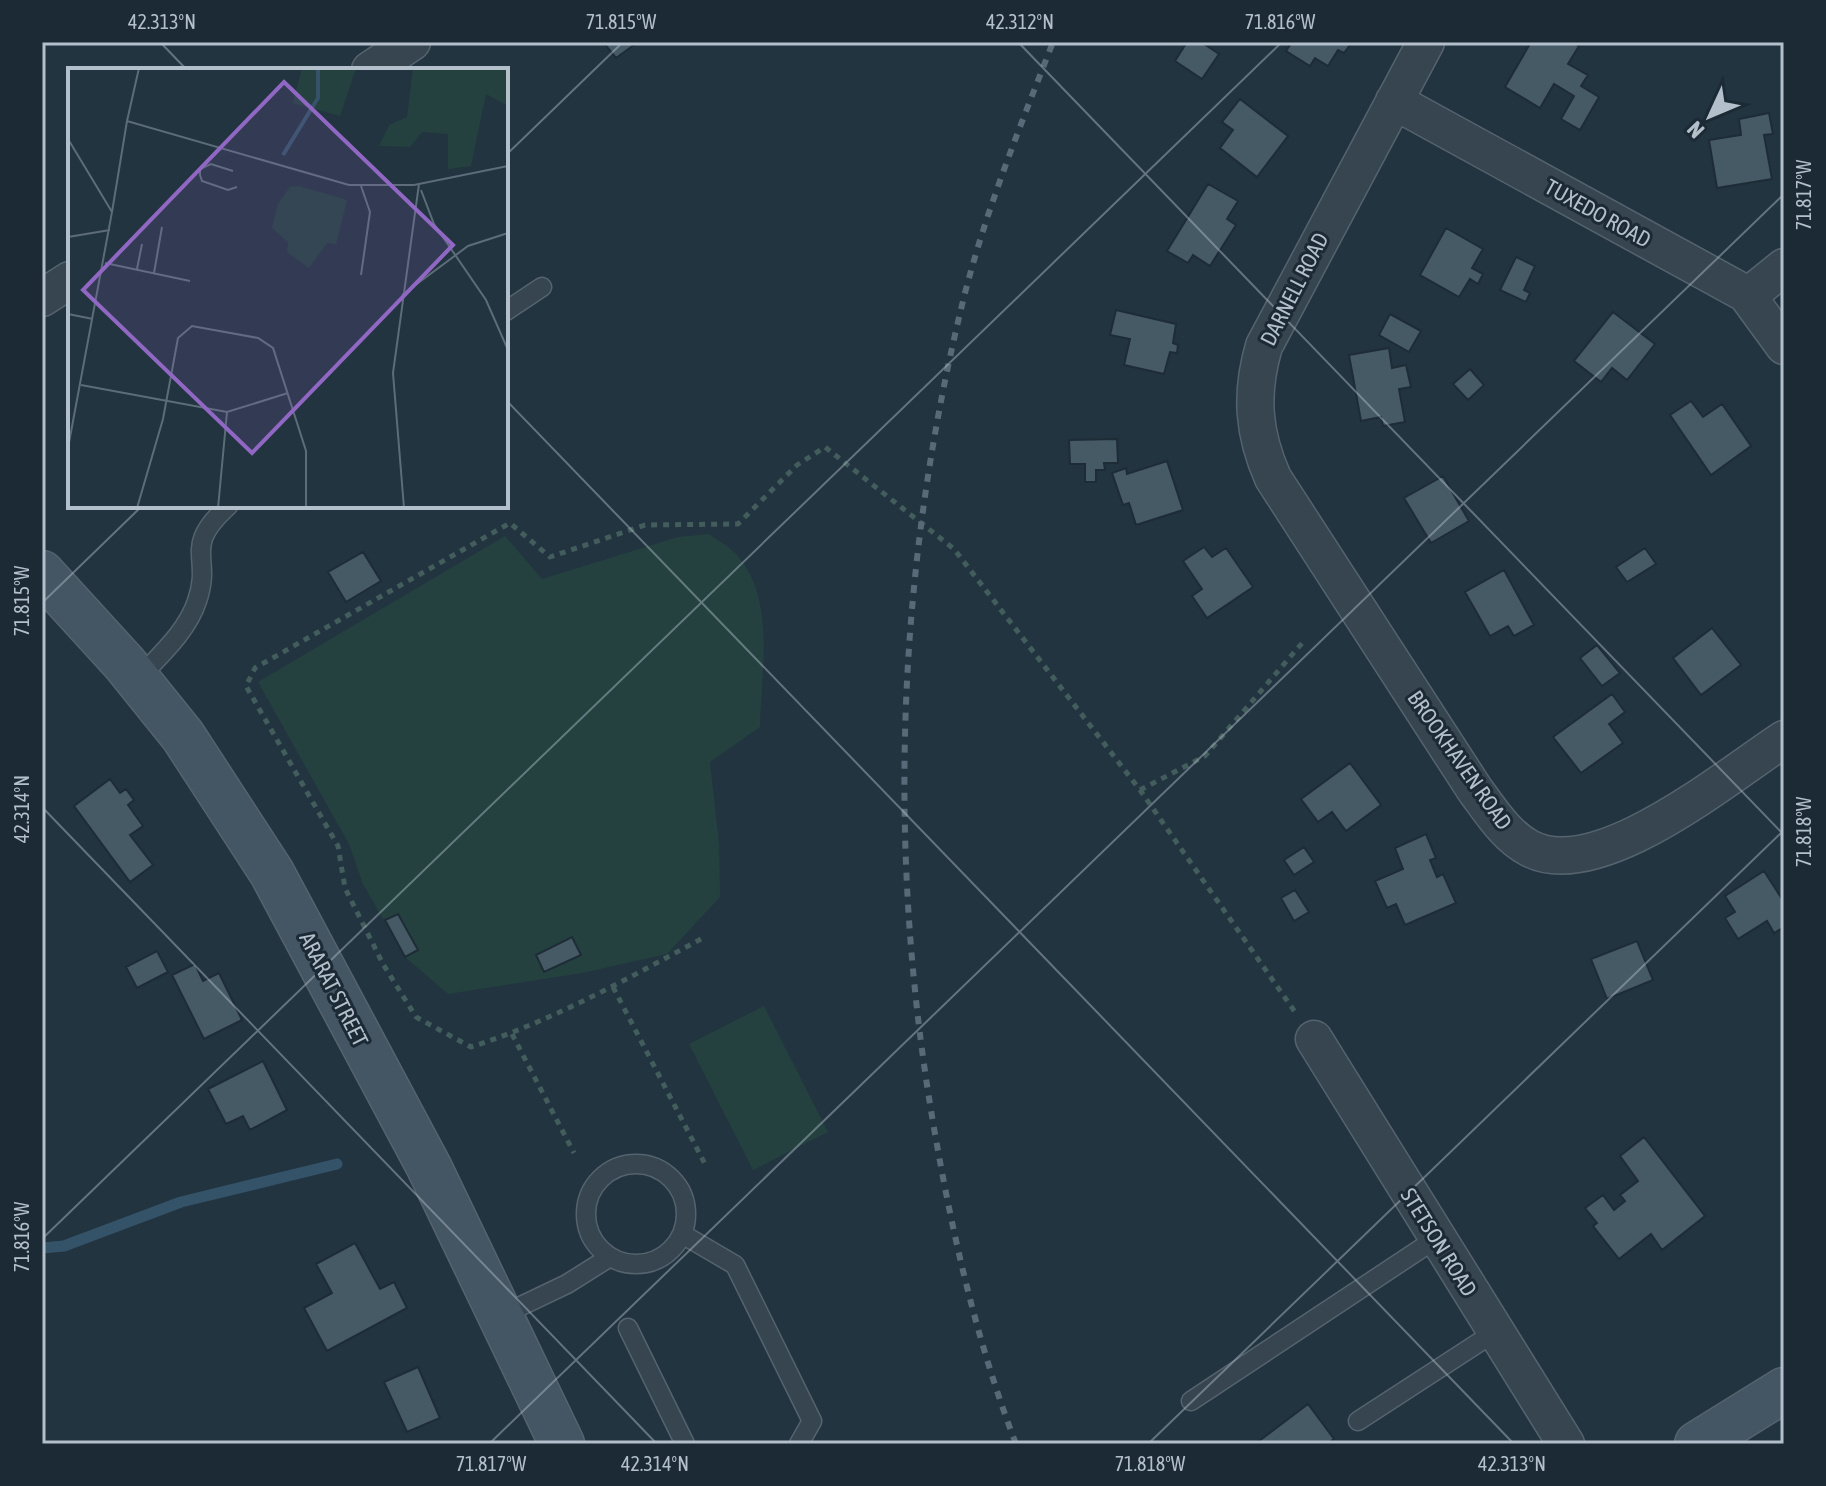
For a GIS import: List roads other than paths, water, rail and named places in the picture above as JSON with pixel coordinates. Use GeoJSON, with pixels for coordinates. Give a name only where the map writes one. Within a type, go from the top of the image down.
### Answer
{"type":"FeatureCollection","features":[{"type":"Feature","properties":{"kind":"main road","name":"ARARAT STREET"},"geometry":{"type":"LineString","coordinates":[[42,573],[183,736],[272,873],[429,1167],[562,1444]]}},
{"type":"Feature","properties":{"kind":"main road"},"geometry":{"type":"LineString","coordinates":[[1697,1444],[1784,1390]]}},
{"type":"Feature","properties":{"kind":"street"},"geometry":{"type":"LineString","coordinates":[[373,68],[412,42]]}},
{"type":"Feature","properties":{"kind":"street","name":"DARNELL ROAD"},"geometry":{"type":"LineString","coordinates":[[1369,625],[1273,478],[1256,429],[1255,382],[1264,346],[1285,301],[1426,42]]}},
{"type":"Feature","properties":{"kind":"street","name":"TUXEDO ROAD"},"geometry":{"type":"LineString","coordinates":[[1394,101],[1748,296],[1784,346]]}},
{"type":"Feature","properties":{"kind":"street"},"geometry":{"type":"LineString","coordinates":[[1748,296],[1784,267]]}},
{"type":"Feature","properties":{"kind":"street"},"geometry":{"type":"LineString","coordinates":[[42,298],[68,281]]}},
{"type":"Feature","properties":{"kind":"street","name":"BROOKHAVEN ROAD"},"geometry":{"type":"LineString","coordinates":[[1369,625],[1491,810],[1526,847],[1548,856],[1571,857],[1625,841],[1784,739]]}},
{"type":"Feature","properties":{"kind":"street","name":"STETSON ROAD"},"geometry":{"type":"LineString","coordinates":[[1314,1039],[1566,1444]]}},
{"type":"Feature","properties":{"kind":"lane"},"geometry":{"type":"LineString","coordinates":[[508,310],[542,287]]}},
{"type":"Feature","properties":{"kind":"lane"},"geometry":{"type":"LineString","coordinates":[[137,680],[177,636],[198,601],[200,538],[226,508]]}},
{"type":"Feature","properties":{"kind":"lane"},"geometry":{"type":"LineString","coordinates":[[637,1164],[668,1175],[686,1202],[687,1219],[682,1234],[673,1249],[644,1264],[626,1264],[610,1257],[590,1232],[586,1216],[595,1185],[606,1173],[621,1166],[637,1164]]}},
{"type":"Feature","properties":{"kind":"lane"},"geometry":{"type":"LineString","coordinates":[[682,1234],[735,1265],[812,1421],[799,1444]]}},
{"type":"Feature","properties":{"kind":"lane"},"geometry":{"type":"LineString","coordinates":[[1191,1401],[1437,1238]]}},
{"type":"Feature","properties":{"kind":"lane"},"geometry":{"type":"LineString","coordinates":[[500,1316],[567,1284],[610,1257]]}},
{"type":"Feature","properties":{"kind":"lane"},"geometry":{"type":"LineString","coordinates":[[628,1328],[685,1444]]}},
{"type":"Feature","properties":{"kind":"lane"},"geometry":{"type":"LineString","coordinates":[[1358,1421],[1495,1332]]}},
{"type":"Feature","properties":{"kind":"waterway"},"geometry":{"type":"LineString","coordinates":[[42,1248],[64,1246],[181,1202],[337,1164]]}},
{"type":"Feature","properties":{"kind":"railway"},"geometry":{"type":"LineString","coordinates":[[1016,1444],[979,1334],[937,1145],[921,1040],[910,934],[905,828],[905,722],[911,616],[923,510],[940,405],[963,301],[982,235],[1053,42]]}}]}
